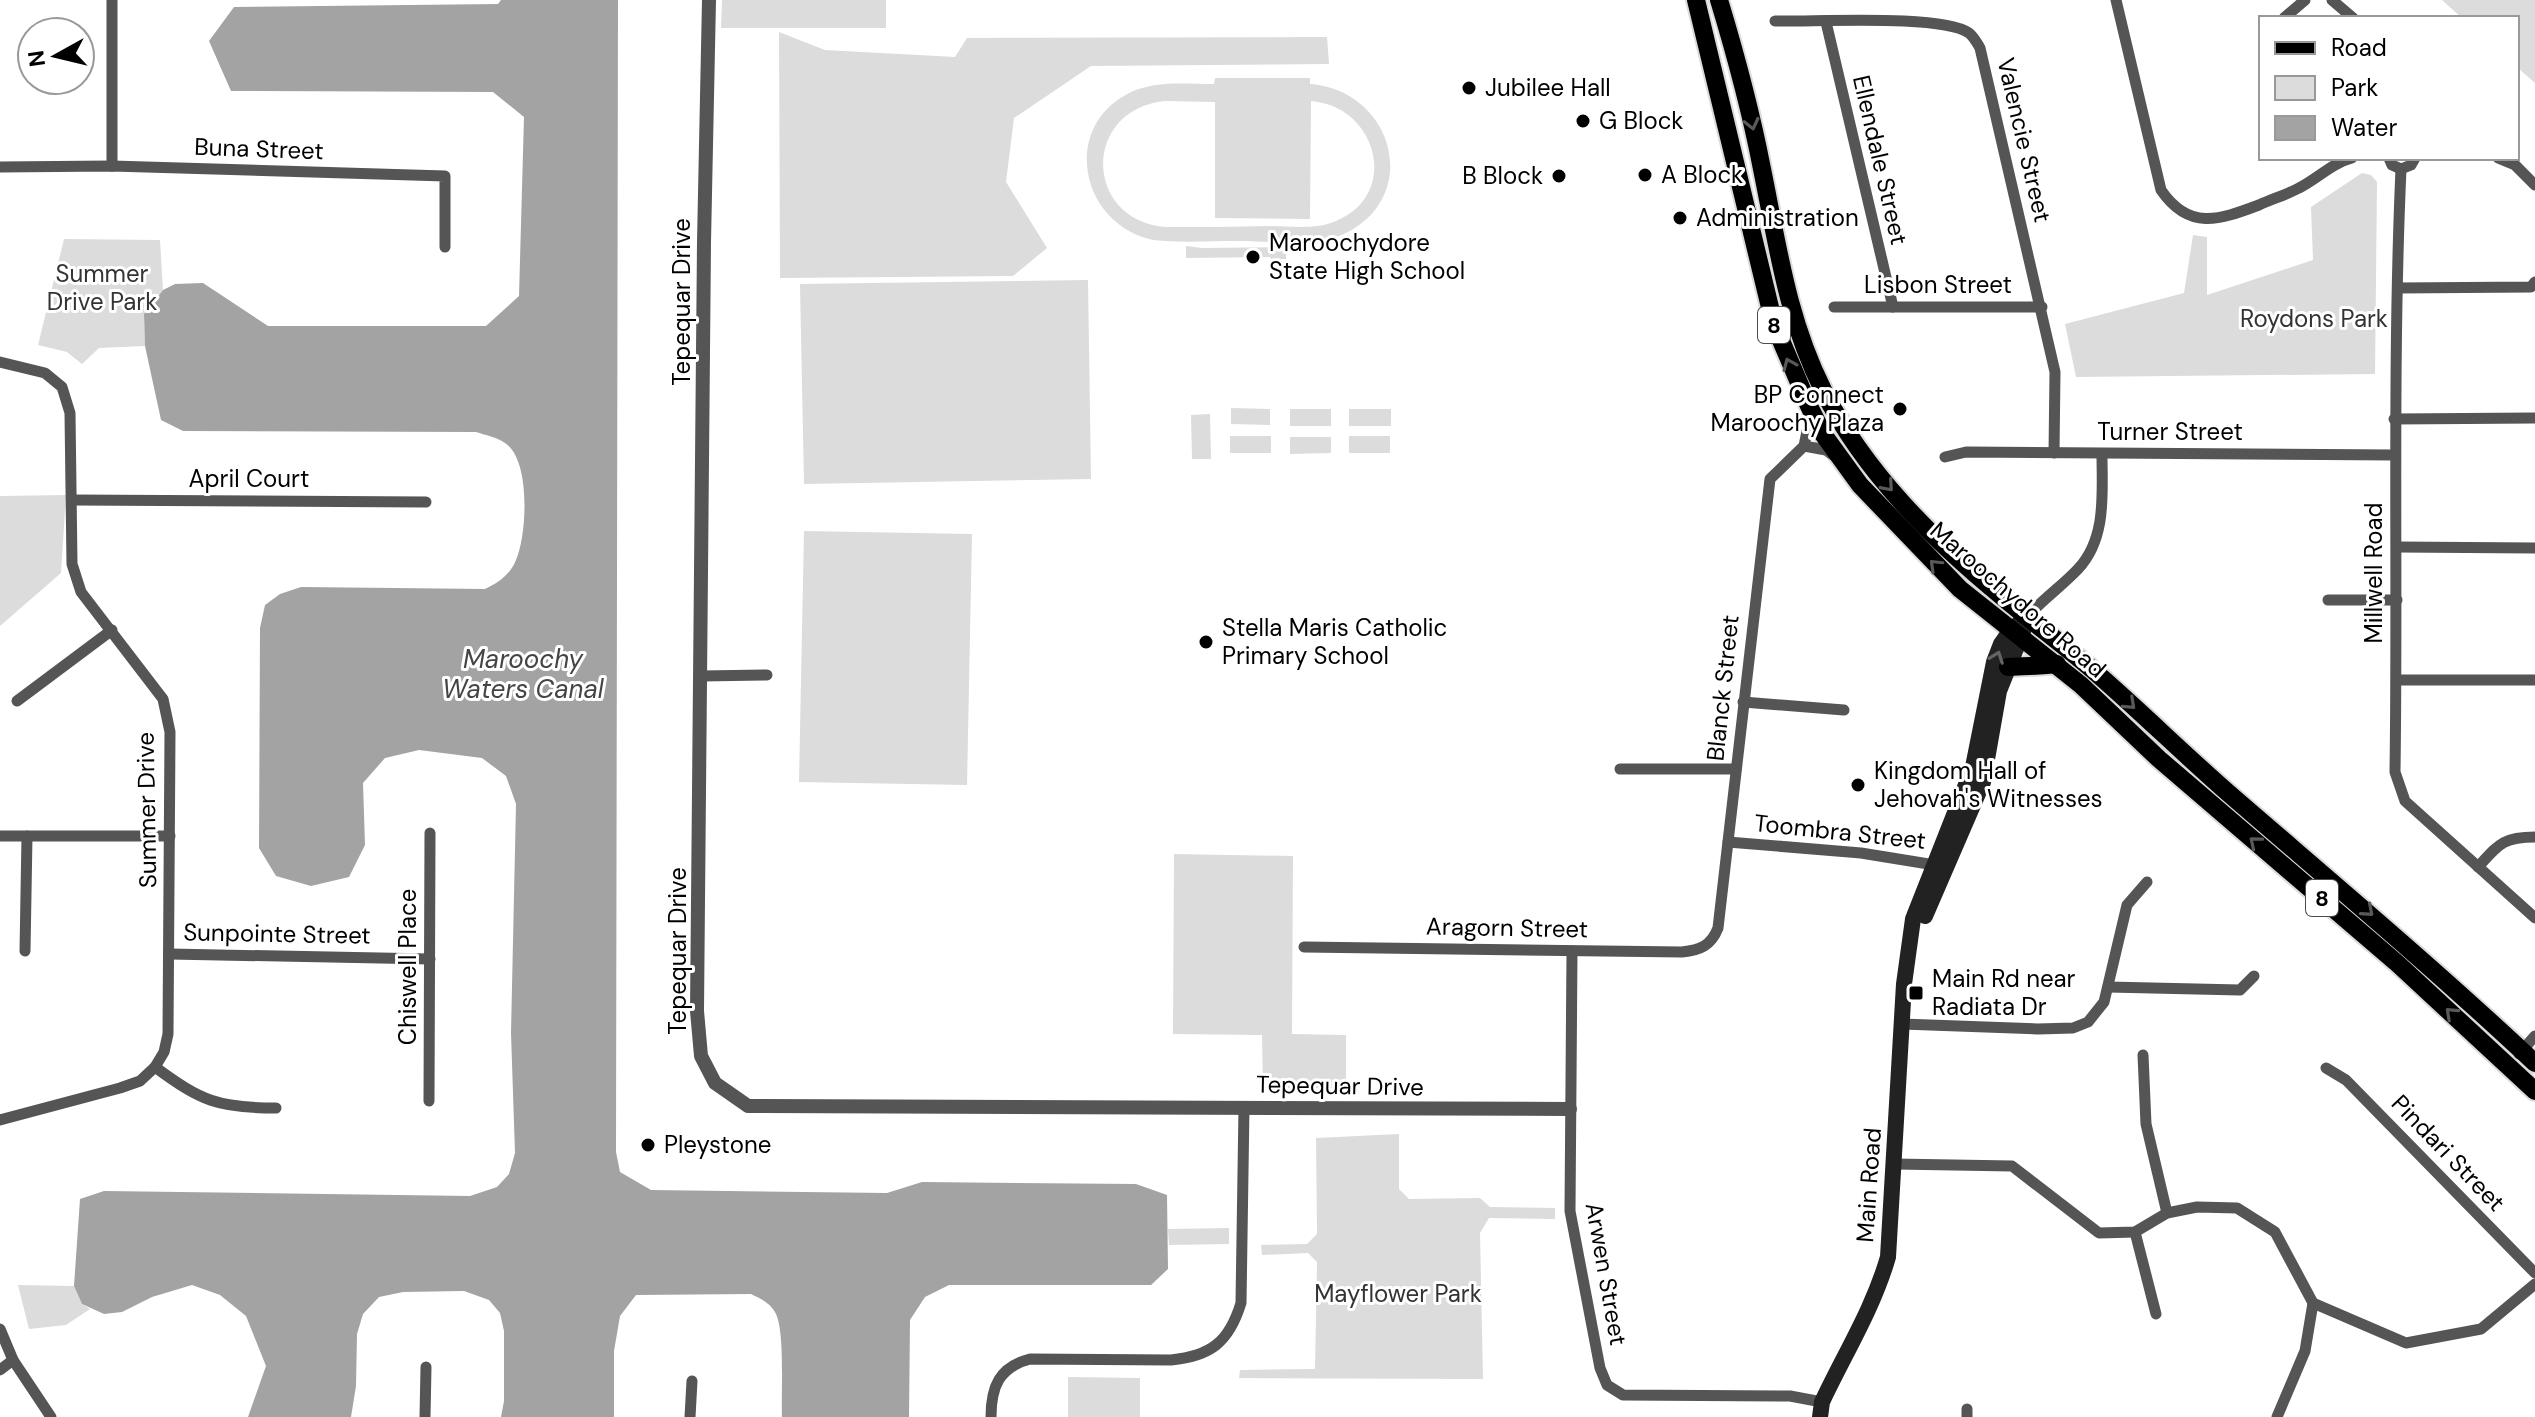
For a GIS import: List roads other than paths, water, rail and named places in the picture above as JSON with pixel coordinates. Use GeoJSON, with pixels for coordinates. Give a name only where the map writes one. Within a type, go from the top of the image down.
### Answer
{"type":"FeatureCollection","features":[{"type":"Feature","properties":{"kind":"main road","name":"Maroochydore Road"},"geometry":{"type":"LineString","coordinates":[[1696,0],[1774,324],[1811,410],[1843,463],[1931,561],[2057,664],[2159,759],[2398,964],[2535,1091]]}},
{"type":"Feature","properties":{"kind":"main road","name":"Maroochydore Road"},"geometry":{"type":"LineString","coordinates":[[1719,0],[1761,164],[1784,288],[1798,332],[1824,392],[1851,439],[1885,483],[1953,553],[2101,677],[2224,789],[2403,941],[2528,1057]]}},
{"type":"Feature","properties":{"kind":"main road","name":"Main Road"},"geometry":{"type":"LineString","coordinates":[[1939,865],[1973,767],[1994,662],[2001,644],[2016,633],[2027,617]]}},
{"type":"Feature","properties":{"kind":"main road","name":"Main Road"},"geometry":{"type":"LineString","coordinates":[[1821,1409],[1878,1290],[1888,1257],[1906,966],[1913,919],[1983,782],[1999,691],[2016,633]]}},
{"type":"Feature","properties":{"kind":"main road"},"geometry":{"type":"LineString","coordinates":[[2008,667],[2026,665],[2037,668],[2057,664]]}},
{"type":"Feature","properties":{"kind":"street"},"geometry":{"type":"LineString","coordinates":[[112,0],[112,166]]}},
{"type":"Feature","properties":{"kind":"street","name":"Tepequar Drive"},"geometry":{"type":"LineString","coordinates":[[709,0],[697,1011],[701,1056],[715,1083],[748,1106],[1570,1109]]}},
{"type":"Feature","properties":{"kind":"street"},"geometry":{"type":"LineString","coordinates":[[2116,0],[2161,190],[2183,213],[2199,218],[2226,217],[2298,189],[2345,160]]}},
{"type":"Feature","properties":{"kind":"street"},"geometry":{"type":"LineString","coordinates":[[2286,16],[2305,0]]}},
{"type":"Feature","properties":{"kind":"street"},"geometry":{"type":"LineString","coordinates":[[2332,0],[2351,16]]}},
{"type":"Feature","properties":{"kind":"street","name":"Valencie Street"},"geometry":{"type":"LineString","coordinates":[[1775,21],[1902,21],[1954,26],[1971,34],[1980,48],[2055,372],[2054,453]]}},
{"type":"Feature","properties":{"kind":"street","name":"Ellendale Street"},"geometry":{"type":"LineString","coordinates":[[1826,22],[1893,307]]}},
{"type":"Feature","properties":{"kind":"street"},"geometry":{"type":"LineString","coordinates":[[2390,160],[2392,165],[2401,169],[2411,165],[2414,160]]}},
{"type":"Feature","properties":{"kind":"street"},"geometry":{"type":"LineString","coordinates":[[2503,160],[2515,165],[2535,185]]}},
{"type":"Feature","properties":{"kind":"street","name":"Buna Street"},"geometry":{"type":"LineString","coordinates":[[0,167],[112,166],[445,176],[445,247]]}},
{"type":"Feature","properties":{"kind":"street","name":"Millwell Road"},"geometry":{"type":"LineString","coordinates":[[2401,169],[2394,419],[2397,547],[2395,772],[2405,801],[2535,918]]}},
{"type":"Feature","properties":{"kind":"street"},"geometry":{"type":"LineString","coordinates":[[2398,288],[2531,287],[2535,282]]}},
{"type":"Feature","properties":{"kind":"street","name":"Lisbon Street"},"geometry":{"type":"LineString","coordinates":[[1834,307],[2042,307]]}},
{"type":"Feature","properties":{"kind":"street","name":"Summer Drive"},"geometry":{"type":"LineString","coordinates":[[0,362],[45,373],[62,387],[70,413],[72,564],[81,592],[163,699],[170,732],[170,954],[168,1034],[164,1052],[155,1067]]}},
{"type":"Feature","properties":{"kind":"street"},"geometry":{"type":"LineString","coordinates":[[1811,410],[1804,446],[1826,450],[1843,463]]}},
{"type":"Feature","properties":{"kind":"street"},"geometry":{"type":"LineString","coordinates":[[2394,419],[2535,418]]}},
{"type":"Feature","properties":{"kind":"street","name":"Blanck Street"},"geometry":{"type":"LineString","coordinates":[[1708,945],[1718,928],[1770,479],[1804,446]]}},
{"type":"Feature","properties":{"kind":"street","name":"Turner Street"},"geometry":{"type":"LineString","coordinates":[[1945,457],[1966,452],[2394,455]]}},
{"type":"Feature","properties":{"kind":"street"},"geometry":{"type":"LineString","coordinates":[[2027,617],[2081,566],[2094,545],[2100,521],[2102,454]]}},
{"type":"Feature","properties":{"kind":"street","name":"April Court"},"geometry":{"type":"LineString","coordinates":[[72,500],[426,502]]}},
{"type":"Feature","properties":{"kind":"street"},"geometry":{"type":"LineString","coordinates":[[2397,547],[2535,548]]}},
{"type":"Feature","properties":{"kind":"street"},"geometry":{"type":"LineString","coordinates":[[2328,600],[2397,600]]}},
{"type":"Feature","properties":{"kind":"street"},"geometry":{"type":"LineString","coordinates":[[17,701],[112,630]]}},
{"type":"Feature","properties":{"kind":"street"},"geometry":{"type":"LineString","coordinates":[[702,676],[767,675]]}},
{"type":"Feature","properties":{"kind":"street"},"geometry":{"type":"LineString","coordinates":[[2397,680],[2535,680]]}},
{"type":"Feature","properties":{"kind":"street"},"geometry":{"type":"LineString","coordinates":[[1743,702],[1844,710]]}},
{"type":"Feature","properties":{"kind":"street"},"geometry":{"type":"LineString","coordinates":[[1620,769],[1736,769]]}},
{"type":"Feature","properties":{"kind":"street","name":"Chiswell Place"},"geometry":{"type":"LineString","coordinates":[[429,1101],[430,833]]}},
{"type":"Feature","properties":{"kind":"street"},"geometry":{"type":"LineString","coordinates":[[0,836],[170,836]]}},
{"type":"Feature","properties":{"kind":"street"},"geometry":{"type":"LineString","coordinates":[[25,951],[27,836]]}},
{"type":"Feature","properties":{"kind":"street"},"geometry":{"type":"LineString","coordinates":[[2478,867],[2499,844],[2511,837],[2535,837]]}},
{"type":"Feature","properties":{"kind":"street","name":"Toombra Street"},"geometry":{"type":"LineString","coordinates":[[1728,842],[1861,853],[1939,865]]}},
{"type":"Feature","properties":{"kind":"street"},"geometry":{"type":"LineString","coordinates":[[1902,1024],[2073,1028],[2088,1022],[2104,1002],[2127,905],[2147,882]]}},
{"type":"Feature","properties":{"kind":"street","name":"Aragorn Street"},"geometry":{"type":"LineString","coordinates":[[1304,947],[1682,952],[1696,951],[1708,945]]}},
{"type":"Feature","properties":{"kind":"street","name":"Arwen Street"},"geometry":{"type":"LineString","coordinates":[[1572,951],[1570,1211],[1600,1368],[1607,1385],[1623,1395],[1790,1396],[1821,1409]]}},
{"type":"Feature","properties":{"kind":"street","name":"Sunpointe Street"},"geometry":{"type":"LineString","coordinates":[[170,954],[430,959]]}},
{"type":"Feature","properties":{"kind":"street"},"geometry":{"type":"LineString","coordinates":[[2108,987],[2240,990],[2254,976]]}},
{"type":"Feature","properties":{"kind":"street"},"geometry":{"type":"LineString","coordinates":[[2509,1066],[2528,1057],[2535,1036]]}},
{"type":"Feature","properties":{"kind":"street"},"geometry":{"type":"LineString","coordinates":[[2143,1055],[2146,1124],[2167,1213]]}},
{"type":"Feature","properties":{"kind":"street"},"geometry":{"type":"LineString","coordinates":[[0,1120],[120,1088],[140,1081],[155,1067],[186,1089],[221,1105],[276,1108]]}},
{"type":"Feature","properties":{"kind":"street","name":"Pindari Street"},"geometry":{"type":"LineString","coordinates":[[2326,1068],[2346,1080],[2535,1273]]}},
{"type":"Feature","properties":{"kind":"street"},"geometry":{"type":"LineString","coordinates":[[991,1417],[992,1392],[1000,1374],[1015,1363],[1030,1359],[1194,1358],[1226,1337],[1235,1323],[1241,1303],[1244,1107]]}},
{"type":"Feature","properties":{"kind":"street"},"geometry":{"type":"LineString","coordinates":[[1895,1164],[2012,1166],[2099,1233],[2135,1232],[2167,1213],[2197,1207],[2237,1208],[2275,1232],[2313,1303],[2305,1351],[2277,1417]]}},
{"type":"Feature","properties":{"kind":"street"},"geometry":{"type":"LineString","coordinates":[[2135,1232],[2156,1314]]}},
{"type":"Feature","properties":{"kind":"street"},"geometry":{"type":"LineString","coordinates":[[2313,1303],[2406,1343],[2481,1329],[2535,1284]]}},
{"type":"Feature","properties":{"kind":"street"},"geometry":{"type":"LineString","coordinates":[[0,1329],[13,1360],[51,1417]]}},
{"type":"Feature","properties":{"kind":"street"},"geometry":{"type":"LineString","coordinates":[[0,1370],[13,1360]]}},
{"type":"Feature","properties":{"kind":"street"},"geometry":{"type":"LineString","coordinates":[[425,1417],[426,1367]]}},
{"type":"Feature","properties":{"kind":"street"},"geometry":{"type":"LineString","coordinates":[[690,1417],[692,1381]]}},
{"type":"Feature","properties":{"kind":"water","name":"Maroochy Waters Canal"},"geometry":{"type":"Polygon","coordinates":[[[501,0],[618,0],[616,1152],[620,1172],[651,1190],[887,1193],[922,1182],[1136,1184],[1167,1195],[1168,1269],[1151,1285],[949,1285],[925,1297],[910,1320],[909,1417],[782,1417],[779,1323],[771,1307],[751,1294],[636,1295],[620,1316],[614,1351],[614,1417],[501,1417],[504,1401],[504,1331],[500,1313],[489,1300],[464,1291],[403,1292],[379,1297],[363,1314],[357,1334],[356,1386],[351,1417],[248,1417],[266,1366],[246,1316],[220,1295],[192,1285],[152,1297],[122,1312],[104,1314],[82,1304],[74,1286],[80,1199],[104,1191],[470,1196],[497,1187],[509,1174],[515,1153],[511,1033],[516,804],[506,776],[482,758],[419,750],[385,758],[363,783],[365,845],[349,877],[311,886],[276,876],[259,848],[260,628],[265,605],[280,594],[301,587],[485,589],[494,584],[503,578],[516,560],[523,534],[524,498],[519,465],[505,443],[476,432],[183,431],[161,420],[145,346],[144,314],[163,290],[175,284],[203,283],[268,326],[486,326],[519,296],[524,117],[493,92],[231,91],[209,41],[234,7],[498,4],[501,0]]]}},
{"type":"Feature","properties":{"kind":"place","name":"Jubilee Hall"},"geometry":{"type":"Point","coordinates":[1469,88]}},
{"type":"Feature","properties":{"kind":"place","name":"G Block"},"geometry":{"type":"Point","coordinates":[1583,121]}},
{"type":"Feature","properties":{"kind":"place","name":"A Block"},"geometry":{"type":"Point","coordinates":[1645,175]}},
{"type":"Feature","properties":{"kind":"place","name":"B Block"},"geometry":{"type":"Point","coordinates":[1559,176]}},
{"type":"Feature","properties":{"kind":"place","name":"Administration"},"geometry":{"type":"Point","coordinates":[1680,218]}},
{"type":"Feature","properties":{"kind":"place","name":"Maroochydore State High School"},"geometry":{"type":"Point","coordinates":[1253,257]}},
{"type":"Feature","properties":{"kind":"place","name":"BP Connect Maroochy Plaza"},"geometry":{"type":"Point","coordinates":[1900,409]}},
{"type":"Feature","properties":{"kind":"place","name":"Stella Maris Catholic Primary School"},"geometry":{"type":"Point","coordinates":[1206,642]}},
{"type":"Feature","properties":{"kind":"place","name":"Kingdom Hall of Jehovah's Witnesses"},"geometry":{"type":"Point","coordinates":[1858,785]}},
{"type":"Feature","properties":{"kind":"place","name":"Main Rd near Radiata Dr"},"geometry":{"type":"Point","coordinates":[1916,993]}},
{"type":"Feature","properties":{"kind":"place","name":"Pleystone"},"geometry":{"type":"Point","coordinates":[648,1145]}},
{"type":"Feature","properties":{"kind":"park label","name":"Summer Drive Park"},"geometry":{"type":"Point","coordinates":[102,288]}},
{"type":"Feature","properties":{"kind":"park label","name":"Roydons Park"},"geometry":{"type":"Point","coordinates":[2314,319]}},
{"type":"Feature","properties":{"kind":"park label","name":"Mayflower Park"},"geometry":{"type":"Point","coordinates":[1398,1294]}}]}
